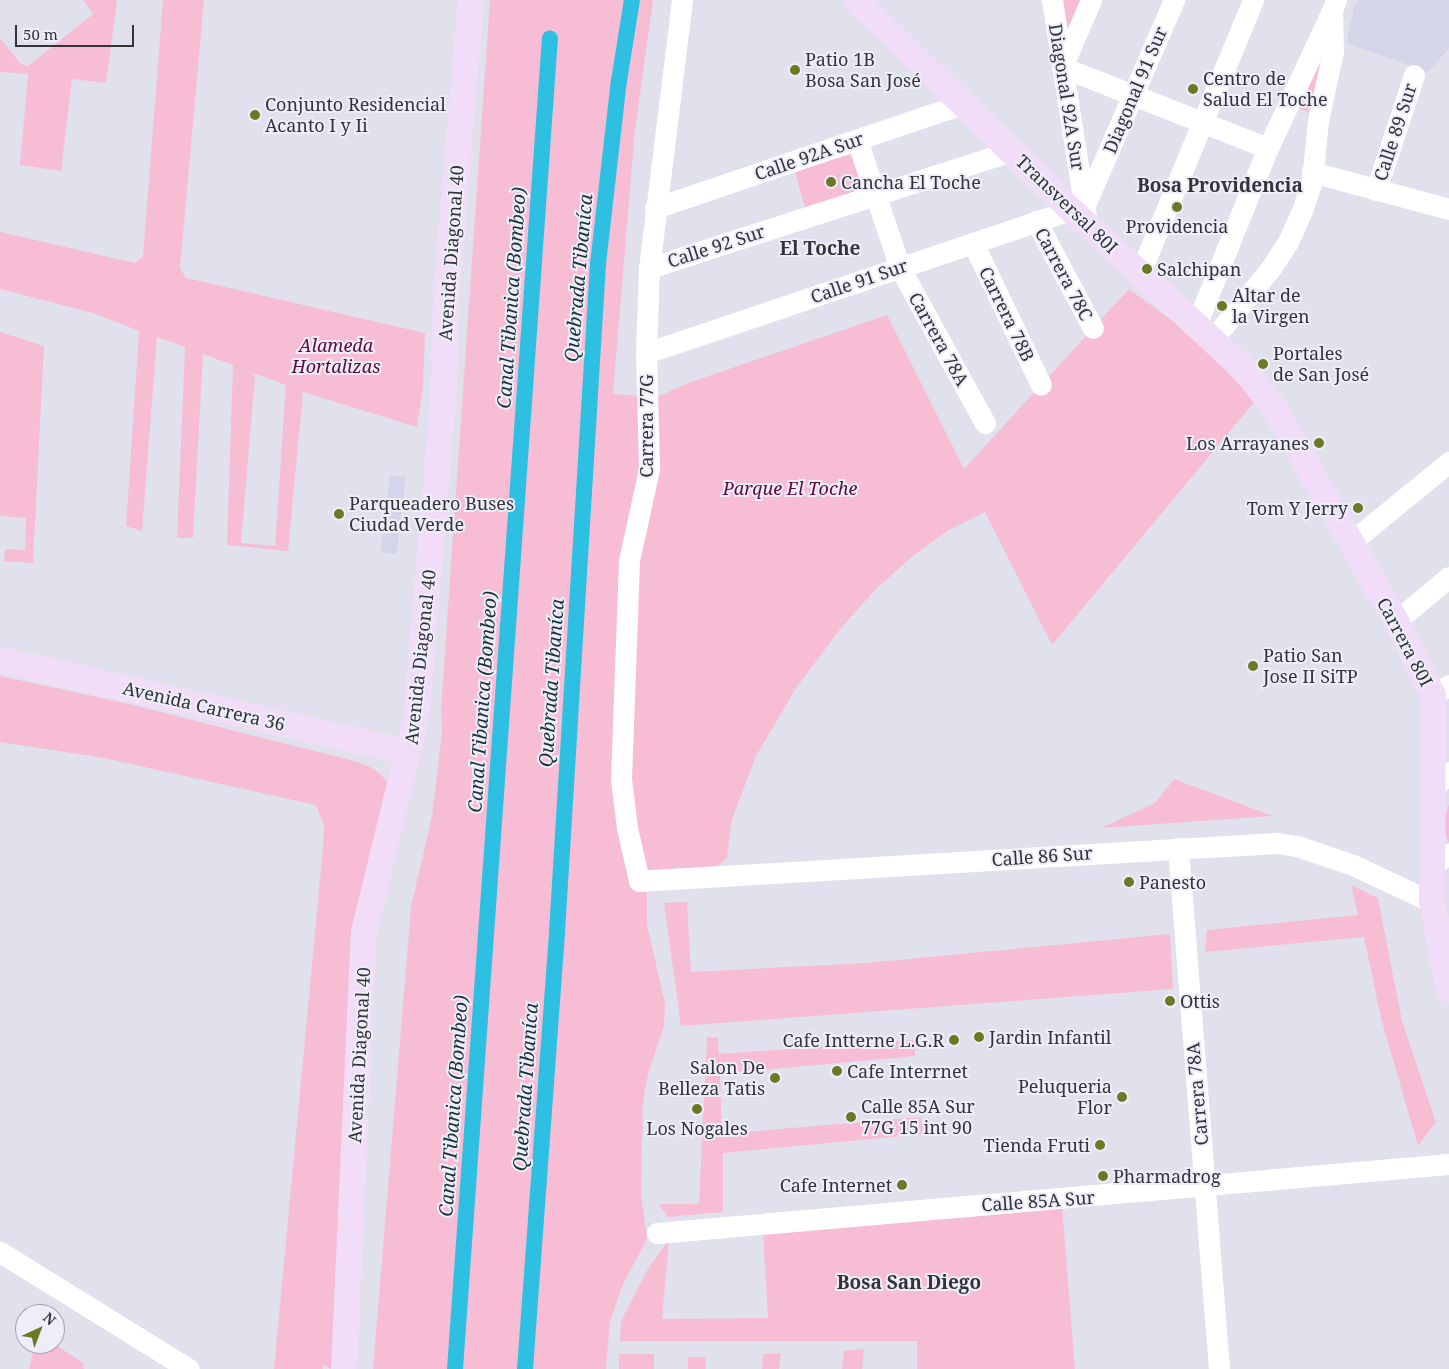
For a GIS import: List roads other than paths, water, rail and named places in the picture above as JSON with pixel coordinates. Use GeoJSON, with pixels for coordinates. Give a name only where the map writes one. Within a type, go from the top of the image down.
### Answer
{"type":"FeatureCollection","features":[{"type":"Feature","properties":{"kind":"main road","name":"Avenida Diagonal 40"},"geometry":{"type":"LineString","coordinates":[[344,1369],[364,932],[416,718],[443,404],[447,284],[471,0]]}},
{"type":"Feature","properties":{"kind":"main road","name":"Transversal 80I"},"geometry":{"type":"LineString","coordinates":[[856,0],[1011,151],[1081,213],[1140,273],[1252,378],[1275,409]]}},
{"type":"Feature","properties":{"kind":"main road","name":"Carrera 80I"},"geometry":{"type":"LineString","coordinates":[[1275,409],[1396,621],[1441,690],[1431,791],[1440,860],[1432,902],[1444,943],[1449,989]]}},
{"type":"Feature","properties":{"kind":"main road","name":"Avenida Carrera 36"},"geometry":{"type":"LineString","coordinates":[[0,660],[409,752]]}},
{"type":"Feature","properties":{"kind":"street","name":"Carrera 77G"},"geometry":{"type":"LineString","coordinates":[[639,881],[627,828],[621,779],[629,561],[649,469],[646,353],[649,268],[682,0]]}},
{"type":"Feature","properties":{"kind":"street","name":"Diagonal 92A Sur"},"geometry":{"type":"LineString","coordinates":[[1052,0],[1081,213]]}},
{"type":"Feature","properties":{"kind":"street"},"geometry":{"type":"LineString","coordinates":[[1091,0],[1062,67],[1268,148]]}},
{"type":"Feature","properties":{"kind":"street","name":"Diagonal 91 Sur"},"geometry":{"type":"LineString","coordinates":[[1081,213],[1174,0]]}},
{"type":"Feature","properties":{"kind":"street"},"geometry":{"type":"LineString","coordinates":[[1140,273],[1253,0]]}},
{"type":"Feature","properties":{"kind":"street"},"geometry":{"type":"LineString","coordinates":[[1204,333],[1268,148],[1334,6]]}},
{"type":"Feature","properties":{"kind":"street"},"geometry":{"type":"LineString","coordinates":[[1204,333],[1250,296],[1288,242],[1302,210],[1312,172],[1318,121],[1333,50],[1334,6]]}},
{"type":"Feature","properties":{"kind":"street","name":"Calle 89 Sur"},"geometry":{"type":"LineString","coordinates":[[1376,190],[1414,75]]}},
{"type":"Feature","properties":{"kind":"street","name":"Calle 92A Sur"},"geometry":{"type":"LineString","coordinates":[[655,208],[963,104]]}},
{"type":"Feature","properties":{"kind":"street","name":"Carrera 78A"},"geometry":{"type":"LineString","coordinates":[[857,140],[900,268],[985,423]]}},
{"type":"Feature","properties":{"kind":"street","name":"Calle 92 Sur"},"geometry":{"type":"LineString","coordinates":[[649,268],[1011,151]]}},
{"type":"Feature","properties":{"kind":"street"},"geometry":{"type":"LineString","coordinates":[[1312,172],[1376,190],[1448,204]]}},
{"type":"Feature","properties":{"kind":"street","name":"Calle 91 Sur"},"geometry":{"type":"LineString","coordinates":[[646,353],[1036,221],[1081,213]]}},
{"type":"Feature","properties":{"kind":"street","name":"Carrera 78C"},"geometry":{"type":"LineString","coordinates":[[1036,221],[1093,328]]}},
{"type":"Feature","properties":{"kind":"street","name":"Carrera 78B"},"geometry":{"type":"LineString","coordinates":[[973,243],[1040,385]]}},
{"type":"Feature","properties":{"kind":"street"},"geometry":{"type":"LineString","coordinates":[[1351,542],[1449,462]]}},
{"type":"Feature","properties":{"kind":"street"},"geometry":{"type":"LineString","coordinates":[[1396,621],[1449,577]]}},
{"type":"Feature","properties":{"kind":"street"},"geometry":{"type":"LineString","coordinates":[[1431,791],[1449,772]]}},
{"type":"Feature","properties":{"kind":"street","name":"Calle 86 Sur"},"geometry":{"type":"LineString","coordinates":[[639,881],[1246,843],[1297,846],[1353,865],[1432,902]]}},
{"type":"Feature","properties":{"kind":"street","name":"Carrera 78A"},"geometry":{"type":"LineString","coordinates":[[1178,848],[1220,1369]]}},
{"type":"Feature","properties":{"kind":"street","name":"Calle 85A Sur"},"geometry":{"type":"LineString","coordinates":[[657,1234],[1449,1164]]}},
{"type":"Feature","properties":{"kind":"street"},"geometry":{"type":"LineString","coordinates":[[0,1252],[189,1369]]}},
{"type":"Feature","properties":{"kind":"waterway","name":"Quebrada Tibaníca"},"geometry":{"type":"LineString","coordinates":[[525,1369],[557,932],[598,264],[619,81],[632,0]]}},
{"type":"Feature","properties":{"kind":"waterway","name":"Canal Tibanica (Bombeo)"},"geometry":{"type":"LineString","coordinates":[[455,1369],[550,38]]}},
{"type":"Feature","properties":{"kind":"place","name":"Patio 1B Bosa San José"},"geometry":{"type":"Point","coordinates":[795,70]}},
{"type":"Feature","properties":{"kind":"place","name":"Centro de Salud El Toche"},"geometry":{"type":"Point","coordinates":[1193,89]}},
{"type":"Feature","properties":{"kind":"place","name":"Conjunto Residencial Acanto I y Ii"},"geometry":{"type":"Point","coordinates":[255,115]}},
{"type":"Feature","properties":{"kind":"place","name":"Cancha El Toche"},"geometry":{"type":"Point","coordinates":[831,182]}},
{"type":"Feature","properties":{"kind":"place","name":"Providencia"},"geometry":{"type":"Point","coordinates":[1177,207]}},
{"type":"Feature","properties":{"kind":"place","name":"Salchipan"},"geometry":{"type":"Point","coordinates":[1147,269]}},
{"type":"Feature","properties":{"kind":"place","name":"Altar de la Virgen"},"geometry":{"type":"Point","coordinates":[1222,306]}},
{"type":"Feature","properties":{"kind":"place","name":"Portales de San José"},"geometry":{"type":"Point","coordinates":[1263,364]}},
{"type":"Feature","properties":{"kind":"place","name":"Los Arrayanes"},"geometry":{"type":"Point","coordinates":[1319,443]}},
{"type":"Feature","properties":{"kind":"place","name":"Tom Y Jerry"},"geometry":{"type":"Point","coordinates":[1358,508]}},
{"type":"Feature","properties":{"kind":"place","name":"Parqueadero Buses Ciudad Verde"},"geometry":{"type":"Point","coordinates":[339,514]}},
{"type":"Feature","properties":{"kind":"place","name":"Patio San Jose II SiTP"},"geometry":{"type":"Point","coordinates":[1253,666]}},
{"type":"Feature","properties":{"kind":"place","name":"Panesto"},"geometry":{"type":"Point","coordinates":[1129,882]}},
{"type":"Feature","properties":{"kind":"place","name":"Ottis"},"geometry":{"type":"Point","coordinates":[1170,1001]}},
{"type":"Feature","properties":{"kind":"place","name":"Jardin Infantil"},"geometry":{"type":"Point","coordinates":[979,1037]}},
{"type":"Feature","properties":{"kind":"place","name":"Cafe Intterne L.G.R"},"geometry":{"type":"Point","coordinates":[954,1040]}},
{"type":"Feature","properties":{"kind":"place","name":"Cafe Interrnet"},"geometry":{"type":"Point","coordinates":[837,1071]}},
{"type":"Feature","properties":{"kind":"place","name":"Salon De Belleza Tatis"},"geometry":{"type":"Point","coordinates":[775,1078]}},
{"type":"Feature","properties":{"kind":"place","name":"Peluqueria Flor"},"geometry":{"type":"Point","coordinates":[1122,1097]}},
{"type":"Feature","properties":{"kind":"place","name":"Los Nogales"},"geometry":{"type":"Point","coordinates":[697,1109]}},
{"type":"Feature","properties":{"kind":"place","name":"Calle 85A Sur 77G 15 int 90"},"geometry":{"type":"Point","coordinates":[851,1117]}},
{"type":"Feature","properties":{"kind":"place","name":"Tienda Fruti"},"geometry":{"type":"Point","coordinates":[1100,1145]}},
{"type":"Feature","properties":{"kind":"place","name":"Pharmadrog"},"geometry":{"type":"Point","coordinates":[1103,1176]}},
{"type":"Feature","properties":{"kind":"place","name":"Cafe Internet"},"geometry":{"type":"Point","coordinates":[902,1185]}},
{"type":"Feature","properties":{"kind":"district","name":"Bosa Providencia"},"geometry":{"type":"Point","coordinates":[1220,186]}},
{"type":"Feature","properties":{"kind":"district","name":"El Toche"},"geometry":{"type":"Point","coordinates":[820,249]}},
{"type":"Feature","properties":{"kind":"district","name":"Bosa San Diego"},"geometry":{"type":"Point","coordinates":[909,1283]}},
{"type":"Feature","properties":{"kind":"park label","name":"Alameda Hortalizas"},"geometry":{"type":"Point","coordinates":[336,356]}},
{"type":"Feature","properties":{"kind":"park label","name":"Parque El Toche"},"geometry":{"type":"Point","coordinates":[790,488]}}]}
